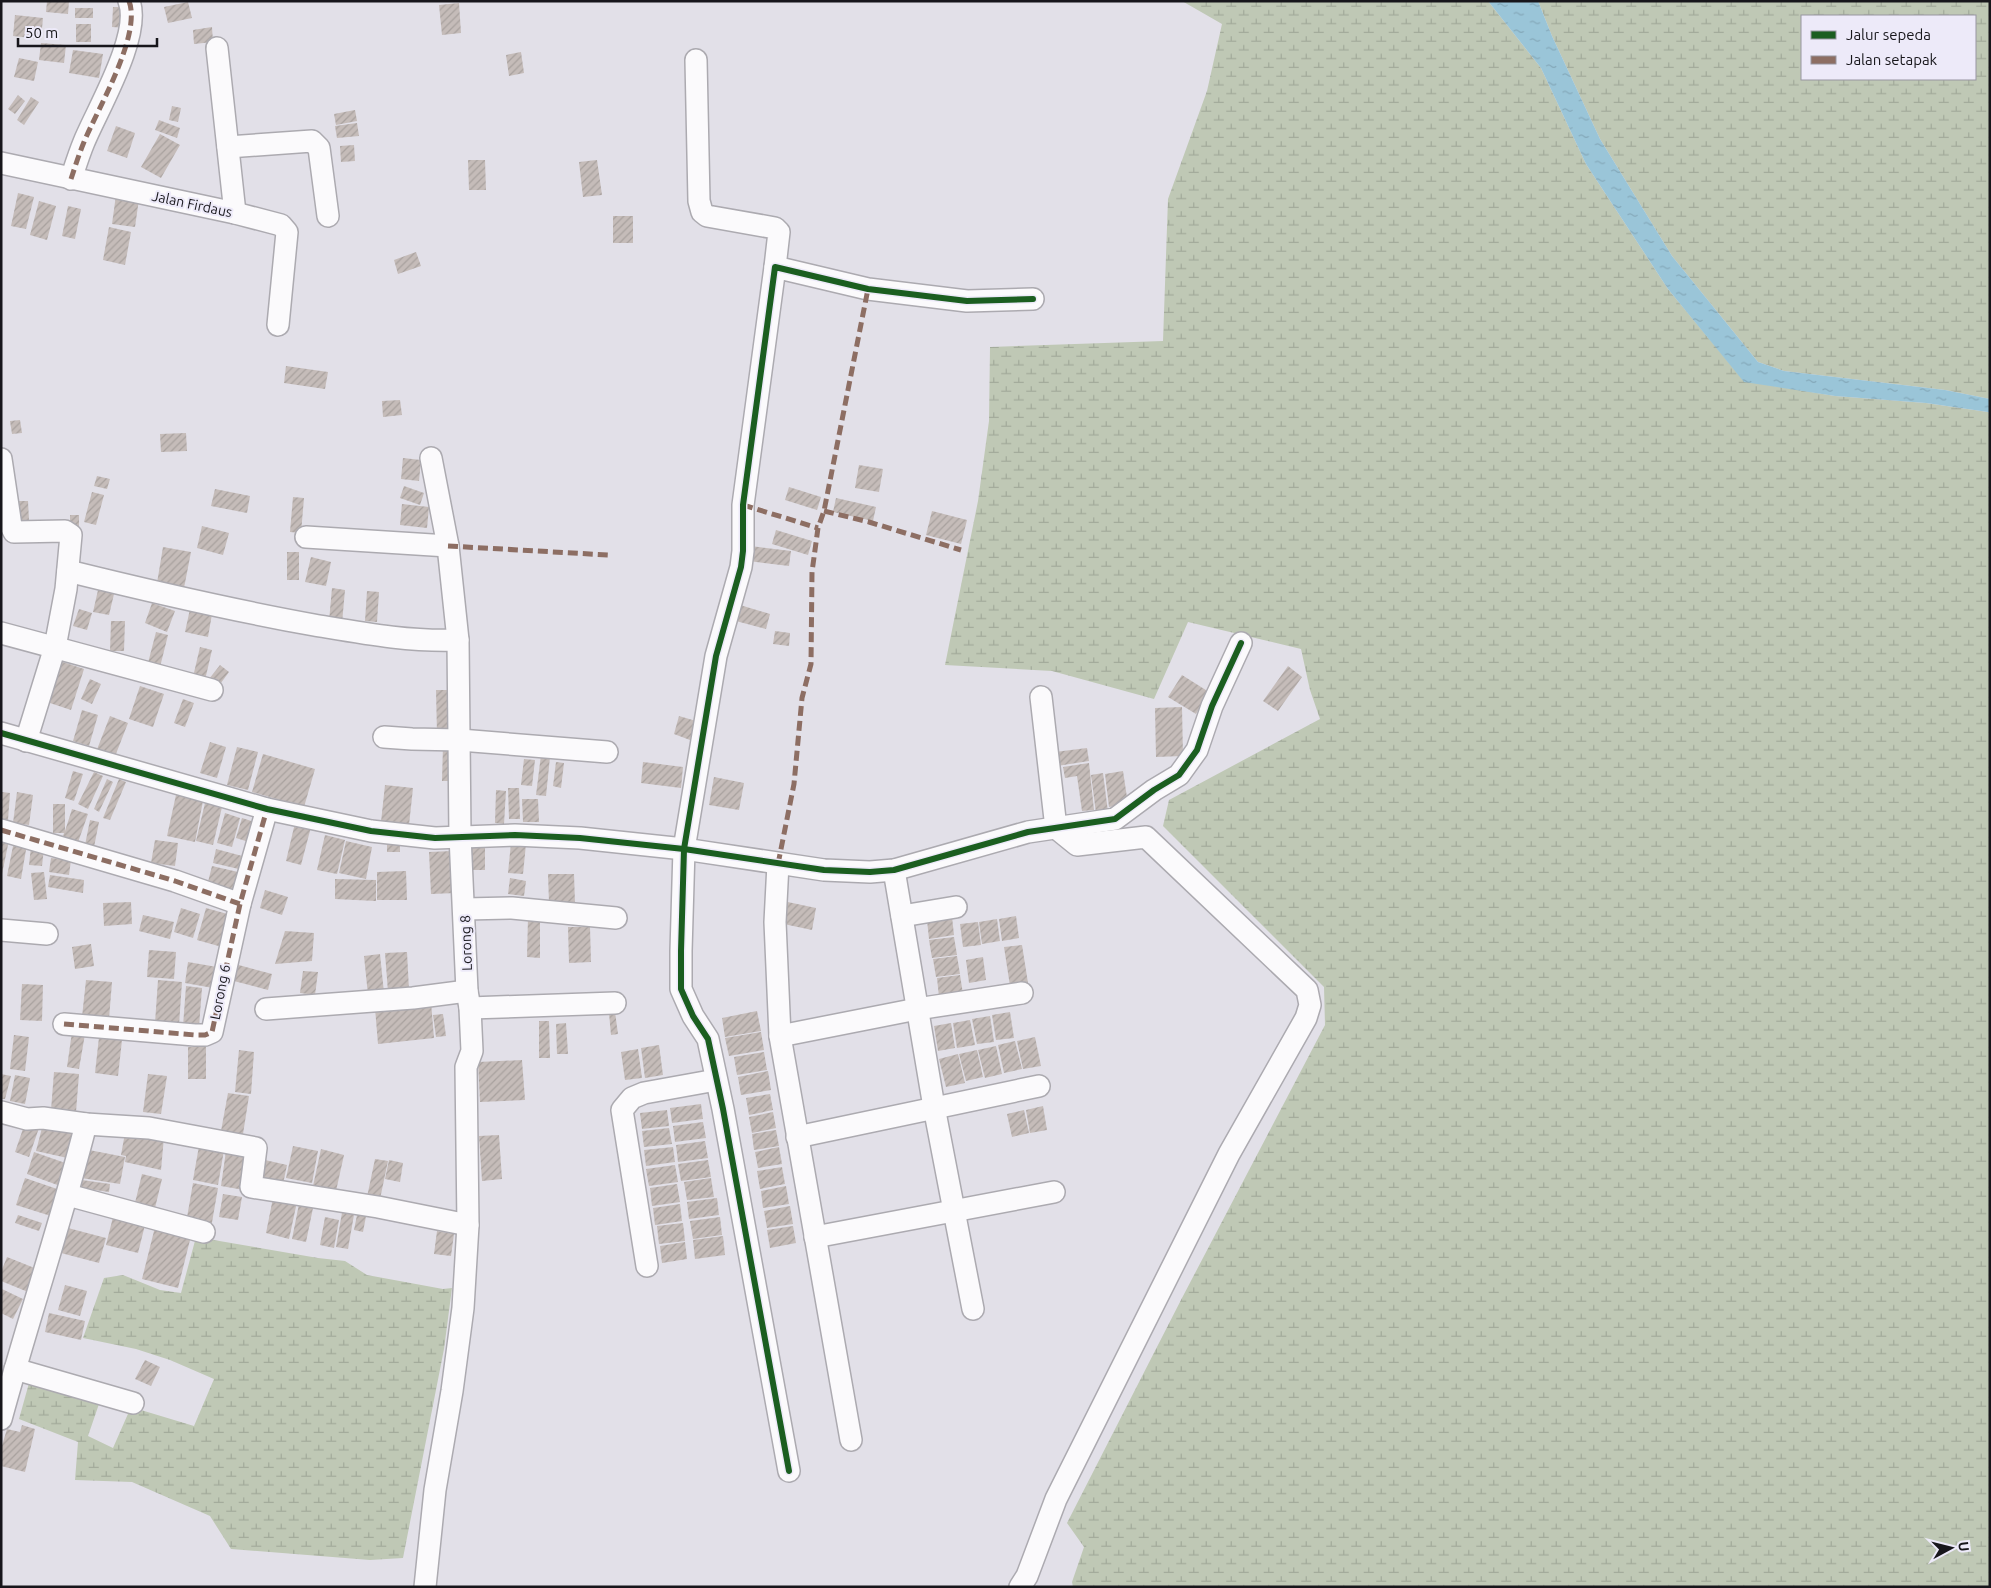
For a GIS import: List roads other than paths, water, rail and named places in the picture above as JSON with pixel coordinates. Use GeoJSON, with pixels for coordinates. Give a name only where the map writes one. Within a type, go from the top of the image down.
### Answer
{"type":"FeatureCollection","features":[{"type":"Feature","properties":{"kind":"street"},"geometry":{"type":"LineString","coordinates":[[71,179],[83,144],[128,40],[132,8],[129,1]]}},
{"type":"Feature","properties":{"kind":"street"},"geometry":{"type":"LineString","coordinates":[[217,48],[235,213]]}},
{"type":"Feature","properties":{"kind":"street"},"geometry":{"type":"LineString","coordinates":[[696,60],[699,201],[702,212],[707,216],[775,228],[779,232],[743,505],[741,567],[716,656],[684,849],[681,913],[682,989],[693,1016],[708,1039],[789,1471]]}},
{"type":"Feature","properties":{"kind":"street"},"geometry":{"type":"LineString","coordinates":[[228,147],[312,141],[319,148],[328,216]]}},
{"type":"Feature","properties":{"kind":"street","name":"Jalan Firdaus"},"geometry":{"type":"LineString","coordinates":[[1,163],[235,213],[281,225],[288,232],[278,325]]}},
{"type":"Feature","properties":{"kind":"street"},"geometry":{"type":"LineString","coordinates":[[775,267],[868,289],[967,301],[1033,299]]}},
{"type":"Feature","properties":{"kind":"street","name":"Lorong 8"},"geometry":{"type":"LineString","coordinates":[[425,1587],[435,1490],[452,1391],[463,1308],[468,1225],[466,1067],[472,1051],[460,836],[458,640],[448,546],[431,458]]}},
{"type":"Feature","properties":{"kind":"street"},"geometry":{"type":"LineString","coordinates":[[1,459],[11,526],[14,532],[65,531],[71,535],[68,571],[54,647],[26,740]]}},
{"type":"Feature","properties":{"kind":"street"},"geometry":{"type":"LineString","coordinates":[[306,537],[448,546]]}},
{"type":"Feature","properties":{"kind":"street"},"geometry":{"type":"LineString","coordinates":[[68,571],[234,609],[316,625],[392,638],[430,641],[458,640]]}},
{"type":"Feature","properties":{"kind":"street"},"geometry":{"type":"LineString","coordinates":[[1,633],[212,690]]}},
{"type":"Feature","properties":{"kind":"street"},"geometry":{"type":"LineString","coordinates":[[1,733],[268,808],[371,831],[435,838],[515,835],[580,838],[684,849],[778,864],[852,872],[870,872],[894,870],[1000,838],[1114,819],[1154,790],[1179,775],[1197,750],[1212,706],[1241,643]]}},
{"type":"Feature","properties":{"kind":"street"},"geometry":{"type":"LineString","coordinates":[[1020,1587],[1027,1576],[1056,1499],[1229,1154],[1306,1018],[1310,1004],[1307,990],[1146,837],[1077,845],[1056,828],[1041,696]]}},
{"type":"Feature","properties":{"kind":"street"},"geometry":{"type":"LineString","coordinates":[[384,737],[460,740],[607,752]]}},
{"type":"Feature","properties":{"kind":"street","name":"Lorong 6"},"geometry":{"type":"LineString","coordinates":[[64,1024],[195,1035],[205,1035],[212,1032],[240,904],[268,808]]}},
{"type":"Feature","properties":{"kind":"street"},"geometry":{"type":"LineString","coordinates":[[1,830],[175,881],[240,904]]}},
{"type":"Feature","properties":{"kind":"street"},"geometry":{"type":"LineString","coordinates":[[778,864],[775,922],[780,1036],[851,1440]]}},
{"type":"Feature","properties":{"kind":"street"},"geometry":{"type":"LineString","coordinates":[[894,870],[934,1108],[973,1309]]}},
{"type":"Feature","properties":{"kind":"street"},"geometry":{"type":"LineString","coordinates":[[902,916],[956,907]]}},
{"type":"Feature","properties":{"kind":"street"},"geometry":{"type":"LineString","coordinates":[[465,909],[512,908],[616,918]]}},
{"type":"Feature","properties":{"kind":"street"},"geometry":{"type":"LineString","coordinates":[[1,930],[48,934]]}},
{"type":"Feature","properties":{"kind":"street"},"geometry":{"type":"LineString","coordinates":[[780,1036],[1022,992]]}},
{"type":"Feature","properties":{"kind":"street"},"geometry":{"type":"LineString","coordinates":[[266,1009],[413,998],[615,1003]]}},
{"type":"Feature","properties":{"kind":"street"},"geometry":{"type":"LineString","coordinates":[[647,1266],[622,1110],[632,1098],[644,1092],[716,1080]]}},
{"type":"Feature","properties":{"kind":"street"},"geometry":{"type":"LineString","coordinates":[[797,1137],[1040,1086]]}},
{"type":"Feature","properties":{"kind":"street"},"geometry":{"type":"LineString","coordinates":[[1,1112],[27,1119],[43,1118],[86,1124],[158,1130],[256,1148],[251,1187],[378,1207],[468,1225]]}},
{"type":"Feature","properties":{"kind":"street"},"geometry":{"type":"LineString","coordinates":[[1,1419],[68,1195],[86,1124]]}},
{"type":"Feature","properties":{"kind":"street"},"geometry":{"type":"LineString","coordinates":[[816,1237],[1054,1192]]}},
{"type":"Feature","properties":{"kind":"street"},"geometry":{"type":"LineString","coordinates":[[68,1195],[204,1232]]}},
{"type":"Feature","properties":{"kind":"street"},"geometry":{"type":"LineString","coordinates":[[15,1369],[133,1403]]}},
{"type":"Feature","properties":{"kind":"water"},"geometry":{"type":"Polygon","coordinates":[[[1488,1],[1538,1],[1552,36],[1600,139],[1672,256],[1758,362],[1784,371],[1945,390],[1990,399],[1990,414],[1988,412],[1926,403],[1835,396],[1744,382],[1668,289],[1586,164],[1541,68],[1488,1]]]}}]}
